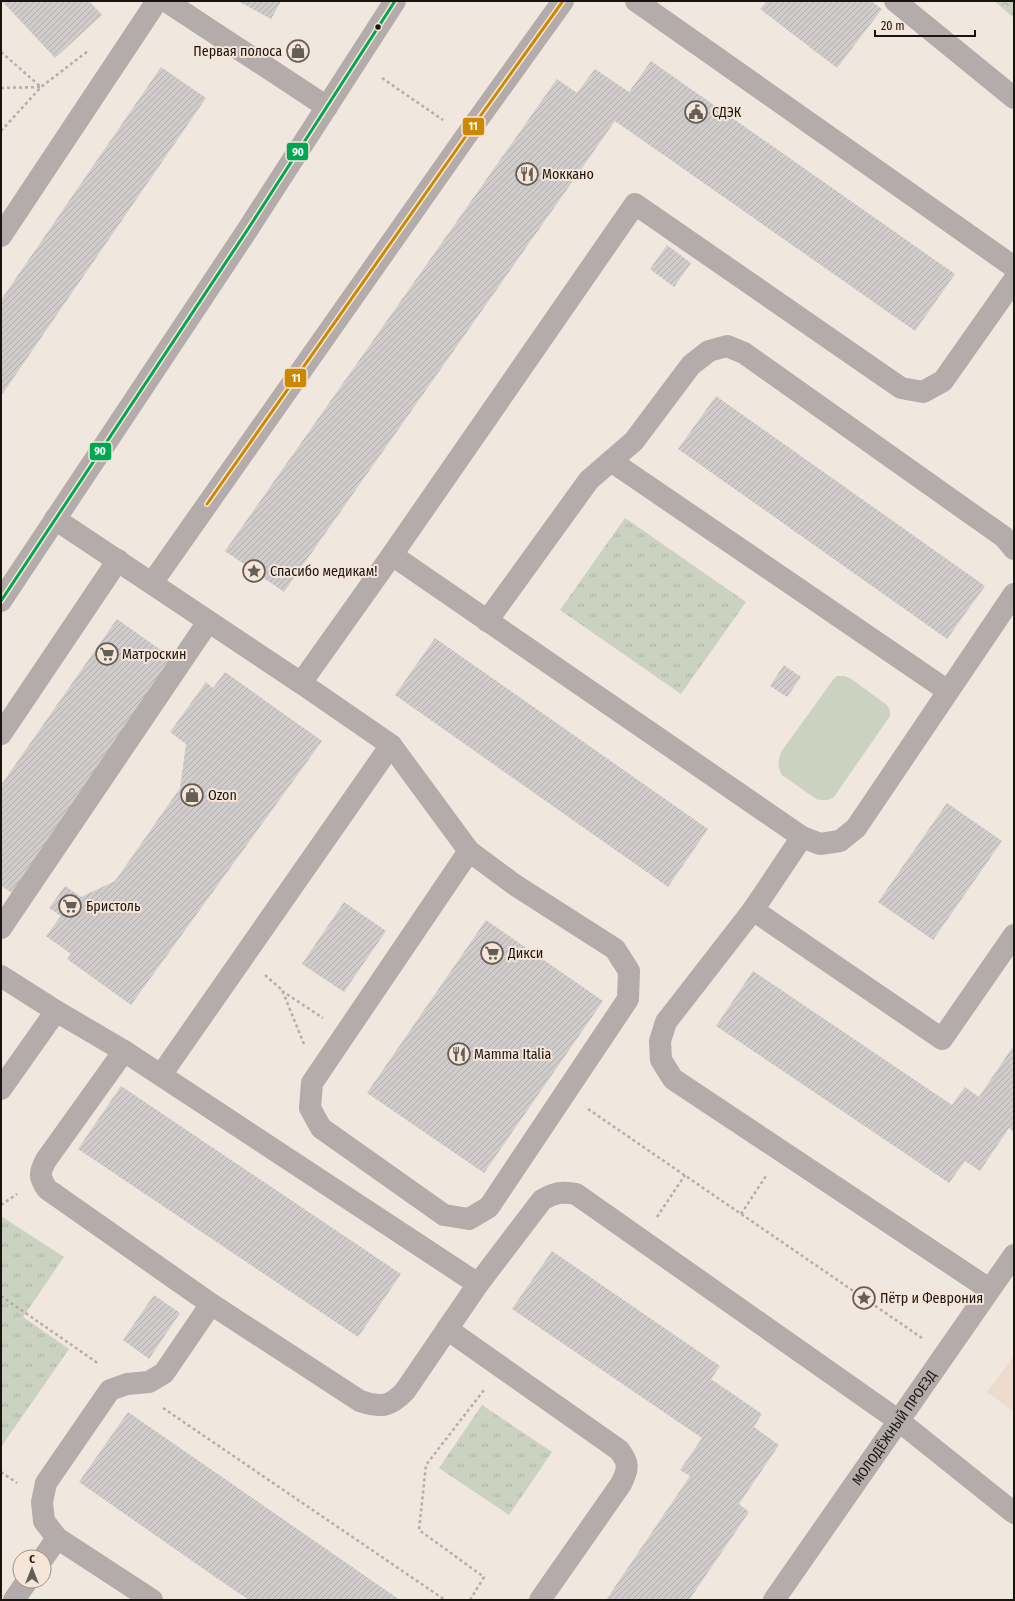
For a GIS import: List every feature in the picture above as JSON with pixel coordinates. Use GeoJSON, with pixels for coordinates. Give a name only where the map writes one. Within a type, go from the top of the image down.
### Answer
{"type":"FeatureCollection","features":[{"type":"Feature","properties":{"kind":"street"},"geometry":{"type":"LineString","coordinates":[[1,236],[157,1]]}},
{"type":"Feature","properties":{"kind":"street"},"geometry":{"type":"LineString","coordinates":[[166,1],[327,107]]}},
{"type":"Feature","properties":{"kind":"street"},"geometry":{"type":"LineString","coordinates":[[1,601],[248,229],[395,1]]}},
{"type":"Feature","properties":{"kind":"street"},"geometry":{"type":"LineString","coordinates":[[152,583],[466,136],[563,1]]}},
{"type":"Feature","properties":{"kind":"street"},"geometry":{"type":"LineString","coordinates":[[636,1],[1014,267]]}},
{"type":"Feature","properties":{"kind":"street"},"geometry":{"type":"LineString","coordinates":[[895,1],[1014,98]]}},
{"type":"Feature","properties":{"kind":"street"},"geometry":{"type":"LineString","coordinates":[[301,683],[392,556],[635,204],[901,388],[923,392],[944,381],[1014,280]]}},
{"type":"Feature","properties":{"kind":"street"},"geometry":{"type":"LineString","coordinates":[[487,621],[589,480],[634,441],[691,364],[709,351],[727,346],[744,353],[1004,536],[1014,548]]}},
{"type":"Feature","properties":{"kind":"street"},"geometry":{"type":"LineString","coordinates":[[611,461],[948,691]]}},
{"type":"Feature","properties":{"kind":"street"},"geometry":{"type":"LineString","coordinates":[[55,519],[301,683],[391,745],[469,850],[515,885],[615,948],[629,971],[628,999],[489,1207],[469,1219],[444,1215],[321,1128],[310,1108],[312,1083],[469,850]]}},
{"type":"Feature","properties":{"kind":"street"},"geometry":{"type":"LineString","coordinates":[[392,556],[802,837],[820,844],[840,840],[856,828],[1014,594]]}},
{"type":"Feature","properties":{"kind":"street"},"geometry":{"type":"LineString","coordinates":[[1,734],[118,560]]}},
{"type":"Feature","properties":{"kind":"street"},"geometry":{"type":"LineString","coordinates":[[1,928],[208,622]]}},
{"type":"Feature","properties":{"kind":"street"},"geometry":{"type":"LineString","coordinates":[[161,1075],[391,745]]}},
{"type":"Feature","properties":{"kind":"street"},"geometry":{"type":"LineString","coordinates":[[802,837],[753,910],[666,1022],[660,1042],[661,1060],[673,1079],[989,1289]]}},
{"type":"Feature","properties":{"kind":"street"},"geometry":{"type":"LineString","coordinates":[[753,910],[942,1039],[1014,935]]}},
{"type":"Feature","properties":{"kind":"street"},"geometry":{"type":"LineString","coordinates":[[1,976],[56,1011],[124,1051],[478,1284]]}},
{"type":"Feature","properties":{"kind":"street"},"geometry":{"type":"LineString","coordinates":[[1,1089],[56,1011]]}},
{"type":"Feature","properties":{"kind":"street"},"geometry":{"type":"LineString","coordinates":[[124,1051],[46,1160],[41,1170],[41,1179],[47,1189],[211,1304],[360,1401],[372,1405],[385,1406],[397,1400],[478,1284],[542,1200],[552,1194],[565,1192],[576,1194],[899,1421],[1014,1513]]}},
{"type":"Feature","properties":{"kind":"street","name":"МОЛОДЁЖНЫЙ ПРОЕЗД"},"geometry":{"type":"LineString","coordinates":[[774,1600],[1014,1255]]}},
{"type":"Feature","properties":{"kind":"street"},"geometry":{"type":"LineString","coordinates":[[152,1600],[57,1538],[44,1521],[42,1502],[46,1483],[110,1390],[127,1384],[150,1382],[164,1373],[211,1304]]}},
{"type":"Feature","properties":{"kind":"street"},"geometry":{"type":"LineString","coordinates":[[447,1329],[619,1450],[626,1459],[627,1471],[621,1484],[540,1600]]}},
{"type":"Feature","properties":{"kind":"street"},"geometry":{"type":"LineString","coordinates":[[49,1549],[57,1538]]}},
{"type":"Feature","properties":{"kind":"street"},"geometry":{"type":"LineString","coordinates":[[14,1600],[22,1589]]}},
{"type":"Feature","properties":{"kind":"path"},"geometry":{"type":"LineString","coordinates":[[1,131],[41,87],[91,49]]}},
{"type":"Feature","properties":{"kind":"path"},"geometry":{"type":"LineString","coordinates":[[1,52],[41,87]]}},
{"type":"Feature","properties":{"kind":"path"},"geometry":{"type":"LineString","coordinates":[[382,78],[466,136]]}},
{"type":"Feature","properties":{"kind":"path"},"geometry":{"type":"LineString","coordinates":[[1,88],[41,87]]}},
{"type":"Feature","properties":{"kind":"path"},"geometry":{"type":"LineString","coordinates":[[244,955],[282,990],[345,1034]]}},
{"type":"Feature","properties":{"kind":"path"},"geometry":{"type":"LineString","coordinates":[[282,990],[317,1076]]}},
{"type":"Feature","properties":{"kind":"path"},"geometry":{"type":"LineString","coordinates":[[565,1093],[898,1321]]}},
{"type":"Feature","properties":{"kind":"path"},"geometry":{"type":"LineString","coordinates":[[741,1214],[783,1152]]}},
{"type":"Feature","properties":{"kind":"path"},"geometry":{"type":"LineString","coordinates":[[641,1240],[685,1175]]}},
{"type":"Feature","properties":{"kind":"path"},"geometry":{"type":"LineString","coordinates":[[1,1296],[127,1384],[445,1600]]}},
{"type":"Feature","properties":{"kind":"path"},"geometry":{"type":"LineString","coordinates":[[470,1600],[484,1577],[419,1530],[426,1465],[501,1367]]}},
{"type":"Feature","properties":{"kind":"shaded area"},"geometry":{"type":"Polygon","coordinates":[[[1014,1356],[1014,1412],[987,1392],[1014,1356]]]}},
{"type":"Feature","properties":{"kind":"green space"},"geometry":{"type":"Polygon","coordinates":[[[994,1],[1014,1],[1014,18],[994,1]]]}},
{"type":"Feature","properties":{"kind":"green space"},"geometry":{"type":"Polygon","coordinates":[[[625,518],[746,602],[681,694],[560,610],[625,518]]]}},
{"type":"Feature","properties":{"kind":"green space"},"geometry":{"type":"Polygon","coordinates":[[[837,676],[850,678],[887,705],[890,710],[890,716],[834,797],[828,800],[821,800],[816,799],[782,775],[779,769],[779,761],[781,752],[837,676]]]}},
{"type":"Feature","properties":{"kind":"green space"},"geometry":{"type":"Polygon","coordinates":[[[1,1216],[64,1257],[23,1317],[69,1349],[1,1447],[1,1216]]]}},
{"type":"Feature","properties":{"kind":"green space"},"geometry":{"type":"Polygon","coordinates":[[[482,1405],[552,1452],[509,1515],[439,1468],[482,1405]]]}},
{"type":"Feature","properties":{"kind":"building"},"geometry":{"type":"Polygon","coordinates":[[[2,1],[89,1],[102,15],[55,58],[2,1]]]}},
{"type":"Feature","properties":{"kind":"building"},"geometry":{"type":"Polygon","coordinates":[[[238,1],[281,1],[271,19],[238,1]]]}},
{"type":"Feature","properties":{"kind":"building"},"geometry":{"type":"Polygon","coordinates":[[[767,1],[871,1],[882,9],[837,68],[760,9],[767,1]]]}},
{"type":"Feature","properties":{"kind":"building"},"geometry":{"type":"Polygon","coordinates":[[[651,61],[955,274],[915,331],[615,121],[284,592],[225,551],[557,79],[577,93],[595,69],[629,92],[651,61]]]}},
{"type":"Feature","properties":{"kind":"building"},"geometry":{"type":"Polygon","coordinates":[[[161,67],[206,98],[1,396],[1,300],[161,67]]]}},
{"type":"Feature","properties":{"kind":"building"},"geometry":{"type":"Polygon","coordinates":[[[667,245],[691,263],[674,287],[650,269],[667,245]]]}},
{"type":"Feature","properties":{"kind":"building"},"geometry":{"type":"Polygon","coordinates":[[[716,396],[985,586],[947,639],[678,449],[716,396]]]}},
{"type":"Feature","properties":{"kind":"building"},"geometry":{"type":"Polygon","coordinates":[[[117,619],[172,658],[12,893],[1,886],[1,785],[117,619]]]}},
{"type":"Feature","properties":{"kind":"building"},"geometry":{"type":"Polygon","coordinates":[[[435,638],[708,829],[668,887],[395,695],[435,638]]]}},
{"type":"Feature","properties":{"kind":"building"},"geometry":{"type":"Polygon","coordinates":[[[784,665],[801,677],[787,697],[770,686],[784,665]]]}},
{"type":"Feature","properties":{"kind":"building"},"geometry":{"type":"Polygon","coordinates":[[[225,672],[322,741],[131,1005],[67,959],[71,954],[46,936],[61,916],[49,908],[65,886],[81,897],[115,881],[180,788],[186,744],[170,732],[206,682],[213,688],[225,672]]]}},
{"type":"Feature","properties":{"kind":"building"},"geometry":{"type":"Polygon","coordinates":[[[947,803],[1002,841],[933,940],[878,902],[947,803]]]}},
{"type":"Feature","properties":{"kind":"building"},"geometry":{"type":"Polygon","coordinates":[[[344,902],[386,931],[344,992],[302,964],[344,902]]]}},
{"type":"Feature","properties":{"kind":"building"},"geometry":{"type":"Polygon","coordinates":[[[486,920],[603,1001],[484,1173],[367,1093],[486,920]]]}},
{"type":"Feature","properties":{"kind":"building"},"geometry":{"type":"Polygon","coordinates":[[[753,971],[952,1105],[965,1087],[979,1097],[1014,1045],[1014,1132],[1009,1128],[980,1171],[965,1161],[949,1183],[716,1026],[753,971]]]}},
{"type":"Feature","properties":{"kind":"building"},"geometry":{"type":"Polygon","coordinates":[[[121,1086],[401,1274],[358,1337],[78,1149],[121,1086]]]}},
{"type":"Feature","properties":{"kind":"building"},"geometry":{"type":"Polygon","coordinates":[[[552,1251],[720,1366],[711,1379],[762,1414],[754,1427],[779,1445],[739,1504],[749,1512],[689,1600],[606,1600],[690,1476],[680,1470],[702,1438],[512,1309],[552,1251]]]}},
{"type":"Feature","properties":{"kind":"building"},"geometry":{"type":"Polygon","coordinates":[[[154,1295],[180,1313],[149,1359],[123,1340],[154,1295]]]}},
{"type":"Feature","properties":{"kind":"building"},"geometry":{"type":"Polygon","coordinates":[[[128,1412],[400,1600],[249,1600],[218,1579],[79,1482],[128,1412]]]}},
{"type":"Feature","properties":{"kind":"transit line","name":"90"},"geometry":{"type":"LineString","coordinates":[[1,601],[248,229],[395,1]]}},
{"type":"Feature","properties":{"kind":"transit line","name":"11"},"geometry":{"type":"LineString","coordinates":[[207,504],[563,1]]}},
{"type":"Feature","properties":{"kind":"place","name":"Первая полоса"},"geometry":{"type":"Point","coordinates":[298,51]}},
{"type":"Feature","properties":{"kind":"place","name":"СДЭК"},"geometry":{"type":"Point","coordinates":[696,112]}},
{"type":"Feature","properties":{"kind":"place","name":"Моккано"},"geometry":{"type":"Point","coordinates":[527,174]}},
{"type":"Feature","properties":{"kind":"place","name":"Спасибо медикам!"},"geometry":{"type":"Point","coordinates":[254,571]}},
{"type":"Feature","properties":{"kind":"place","name":"Матроскин"},"geometry":{"type":"Point","coordinates":[107,654]}},
{"type":"Feature","properties":{"kind":"place","name":"Ozon"},"geometry":{"type":"Point","coordinates":[192,795]}},
{"type":"Feature","properties":{"kind":"place","name":"Бристоль"},"geometry":{"type":"Point","coordinates":[70,906]}},
{"type":"Feature","properties":{"kind":"place","name":"Дикси"},"geometry":{"type":"Point","coordinates":[492,953]}},
{"type":"Feature","properties":{"kind":"place","name":"Mamma Italia"},"geometry":{"type":"Point","coordinates":[459,1054]}},
{"type":"Feature","properties":{"kind":"place","name":"Пётр и Феврония"},"geometry":{"type":"Point","coordinates":[864,1298]}}]}
